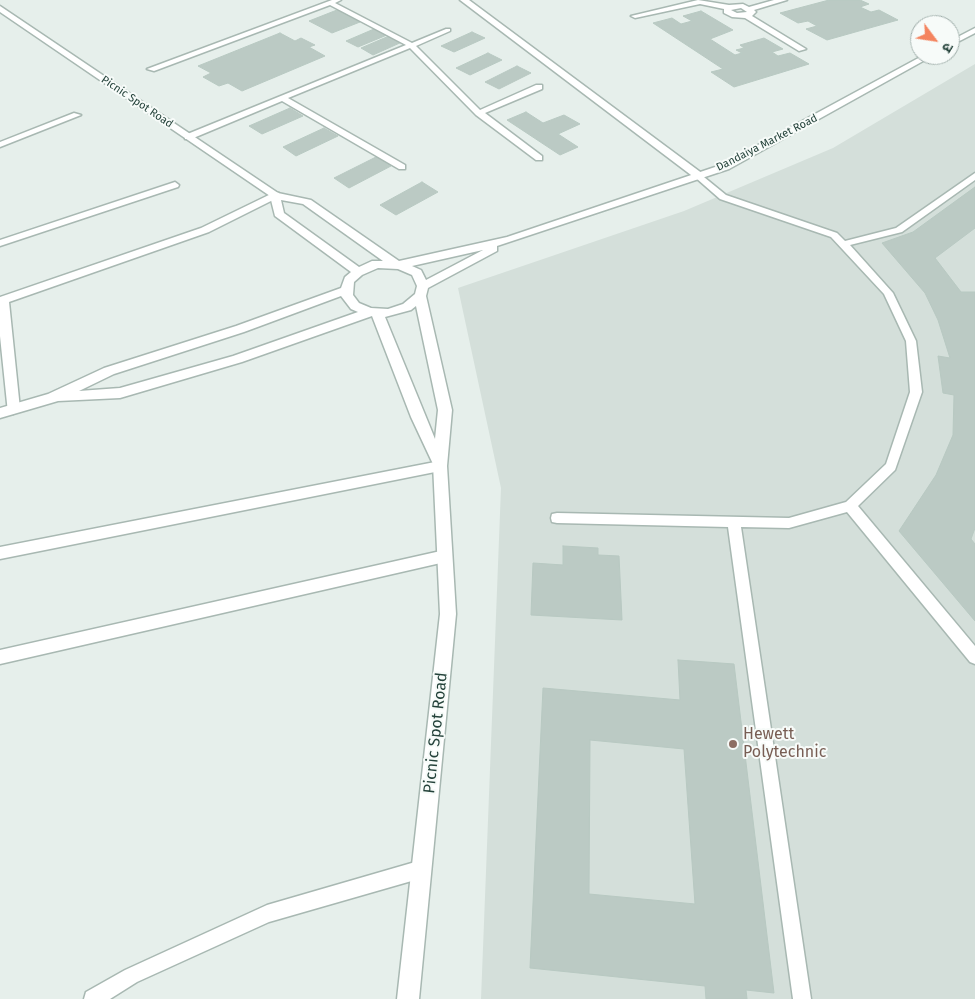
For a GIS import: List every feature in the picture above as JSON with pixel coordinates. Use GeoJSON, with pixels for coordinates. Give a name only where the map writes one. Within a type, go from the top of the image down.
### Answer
{"type":"FeatureCollection","features":[{"type":"Feature","properties":{"kind":"street"},"geometry":{"type":"LineString","coordinates":[[464,0],[699,176]]}},
{"type":"Feature","properties":{"kind":"street"},"geometry":{"type":"LineString","coordinates":[[748,12],[782,0]]}},
{"type":"Feature","properties":{"kind":"street"},"geometry":{"type":"LineString","coordinates":[[635,16],[693,3],[729,8],[739,6],[802,49]]}},
{"type":"Feature","properties":{"kind":"street","name":"Picnic Spot Road"},"geometry":{"type":"LineString","coordinates":[[0,8],[274,195],[307,202],[398,264]]}},
{"type":"Feature","properties":{"kind":"street"},"geometry":{"type":"LineString","coordinates":[[960,38],[975,30]]}},
{"type":"Feature","properties":{"kind":"street","name":"Dandaiya Market Road"},"geometry":{"type":"LineString","coordinates":[[510,240],[725,167],[912,65]]}},
{"type":"Feature","properties":{"kind":"street"},"geometry":{"type":"LineString","coordinates":[[346,290],[240,329],[108,371],[52,398],[7,411],[2,301],[205,230],[274,195],[279,214],[358,272]]}},
{"type":"Feature","properties":{"kind":"street"},"geometry":{"type":"LineString","coordinates":[[373,313],[355,306],[350,301],[346,290],[349,280],[358,272],[376,264],[398,264],[510,240]]}},
{"type":"Feature","properties":{"kind":"street"},"geometry":{"type":"LineString","coordinates":[[52,398],[120,393],[238,359],[373,313],[398,311],[407,308],[422,291],[510,240]]}},
{"type":"Feature","properties":{"kind":"street"},"geometry":{"type":"LineString","coordinates":[[398,264],[417,272],[422,291]]}},
{"type":"Feature","properties":{"kind":"street","name":"Picnic Spot Road"},"geometry":{"type":"LineString","coordinates":[[408,999],[448,614],[440,466],[445,410],[422,291]]}},
{"type":"Feature","properties":{"kind":"street","name":"Picnic Spot Road"},"geometry":{"type":"LineString","coordinates":[[373,313],[440,466]]}},
{"type":"Feature","properties":{"kind":"lane"},"geometry":{"type":"LineString","coordinates":[[151,69],[338,0]]}},
{"type":"Feature","properties":{"kind":"lane"},"geometry":{"type":"LineString","coordinates":[[330,3],[411,45],[479,113],[539,158]]}},
{"type":"Feature","properties":{"kind":"lane"},"geometry":{"type":"LineString","coordinates":[[188,137],[448,30]]}},
{"type":"Feature","properties":{"kind":"lane"},"geometry":{"type":"LineString","coordinates":[[479,113],[539,87]]}},
{"type":"Feature","properties":{"kind":"lane"},"geometry":{"type":"LineString","coordinates":[[282,98],[402,168]]}},
{"type":"Feature","properties":{"kind":"lane"},"geometry":{"type":"LineString","coordinates":[[0,145],[77,115]]}},
{"type":"Feature","properties":{"kind":"lane"},"geometry":{"type":"LineString","coordinates":[[557,518],[789,522],[850,506],[891,467],[916,392],[910,341],[888,293],[834,234],[723,197],[699,176]]}},
{"type":"Feature","properties":{"kind":"lane"},"geometry":{"type":"LineString","coordinates":[[844,244],[899,230],[975,176]]}},
{"type":"Feature","properties":{"kind":"lane"},"geometry":{"type":"LineString","coordinates":[[0,243],[176,185]]}},
{"type":"Feature","properties":{"kind":"lane"},"geometry":{"type":"LineString","coordinates":[[0,553],[440,466]]}},
{"type":"Feature","properties":{"kind":"lane"},"geometry":{"type":"LineString","coordinates":[[850,506],[975,657]]}},
{"type":"Feature","properties":{"kind":"lane"},"geometry":{"type":"LineString","coordinates":[[734,522],[802,999]]}},
{"type":"Feature","properties":{"kind":"lane"},"geometry":{"type":"LineString","coordinates":[[0,657],[445,556]]}},
{"type":"Feature","properties":{"kind":"lane"},"geometry":{"type":"LineString","coordinates":[[93,999],[131,976],[267,914],[422,869]]}},
{"type":"Feature","properties":{"kind":"shaded area","name":"Hewett Polytechnic"},"geometry":{"type":"Polygon","coordinates":[[[975,64],[975,999],[481,999],[501,488],[458,288],[684,211],[833,148],[975,64]]]}},
{"type":"Feature","properties":{"kind":"building"},"geometry":{"type":"Polygon","coordinates":[[[829,0],[860,0],[869,4],[860,7],[871,12],[879,10],[898,20],[827,40],[806,29],[817,26],[808,21],[798,23],[780,13],[829,0]]]}},
{"type":"Feature","properties":{"kind":"building"},"geometry":{"type":"Polygon","coordinates":[[[337,10],[360,22],[332,33],[309,21],[337,10]]]}},
{"type":"Feature","properties":{"kind":"building"},"geometry":{"type":"Polygon","coordinates":[[[701,11],[733,30],[710,39],[735,55],[742,53],[736,50],[744,48],[740,45],[764,38],[783,49],[772,52],[778,56],[790,53],[809,64],[734,87],[711,72],[723,69],[653,23],[672,18],[681,24],[692,21],[683,16],[701,11]]]}},
{"type":"Feature","properties":{"kind":"building"},"geometry":{"type":"Polygon","coordinates":[[[374,29],[387,35],[358,47],[346,41],[374,29]]]}},
{"type":"Feature","properties":{"kind":"building"},"geometry":{"type":"Polygon","coordinates":[[[472,32],[485,38],[454,52],[441,46],[472,32]]]}},
{"type":"Feature","properties":{"kind":"building"},"geometry":{"type":"Polygon","coordinates":[[[280,33],[295,41],[301,38],[315,45],[309,47],[325,56],[242,91],[228,83],[219,86],[203,77],[211,73],[198,66],[280,33]]]}},
{"type":"Feature","properties":{"kind":"building"},"geometry":{"type":"Polygon","coordinates":[[[389,36],[402,42],[373,55],[361,48],[389,36]]]}},
{"type":"Feature","properties":{"kind":"building"},"geometry":{"type":"Polygon","coordinates":[[[488,53],[502,60],[470,75],[456,68],[488,53]]]}},
{"type":"Feature","properties":{"kind":"building"},"geometry":{"type":"Polygon","coordinates":[[[517,66],[531,73],[499,89],[485,82],[517,66]]]}},
{"type":"Feature","properties":{"kind":"building"},"geometry":{"type":"Polygon","coordinates":[[[290,108],[303,116],[262,134],[249,126],[290,108]]]}},
{"type":"Feature","properties":{"kind":"building"},"geometry":{"type":"Polygon","coordinates":[[[526,112],[543,123],[564,115],[580,124],[558,134],[578,147],[560,155],[507,120],[526,112]]]}},
{"type":"Feature","properties":{"kind":"building"},"geometry":{"type":"Polygon","coordinates":[[[324,128],[338,136],[296,156],[283,147],[324,128]]]}},
{"type":"Feature","properties":{"kind":"building"},"geometry":{"type":"Polygon","coordinates":[[[376,157],[391,166],[349,188],[334,178],[376,157]]]}},
{"type":"Feature","properties":{"kind":"building"},"geometry":{"type":"Polygon","coordinates":[[[422,182],[438,192],[396,215],[380,205],[422,182]]]}},
{"type":"Feature","properties":{"kind":"building"},"geometry":{"type":"Polygon","coordinates":[[[975,187],[975,228],[935,258],[961,292],[975,292],[975,528],[971,539],[975,544],[975,621],[899,531],[936,475],[953,435],[954,395],[943,393],[938,356],[950,358],[938,320],[925,293],[882,243],[913,232],[975,187]]]}},
{"type":"Feature","properties":{"kind":"building"},"geometry":{"type":"Polygon","coordinates":[[[563,546],[598,548],[598,555],[619,556],[622,620],[531,615],[533,563],[563,565],[563,546]]]}},
{"type":"Feature","properties":{"kind":"building"},"geometry":{"type":"Polygon","coordinates":[[[678,660],[734,664],[774,993],[746,990],[747,999],[706,999],[705,986],[530,968],[543,688],[680,700],[678,660]],[[590,740],[589,894],[695,904],[684,749],[590,740]]]}},
{"type":"Feature","properties":{"kind":"place","name":"Hewett Polytechnic"},"geometry":{"type":"Point","coordinates":[733,744]}}]}
